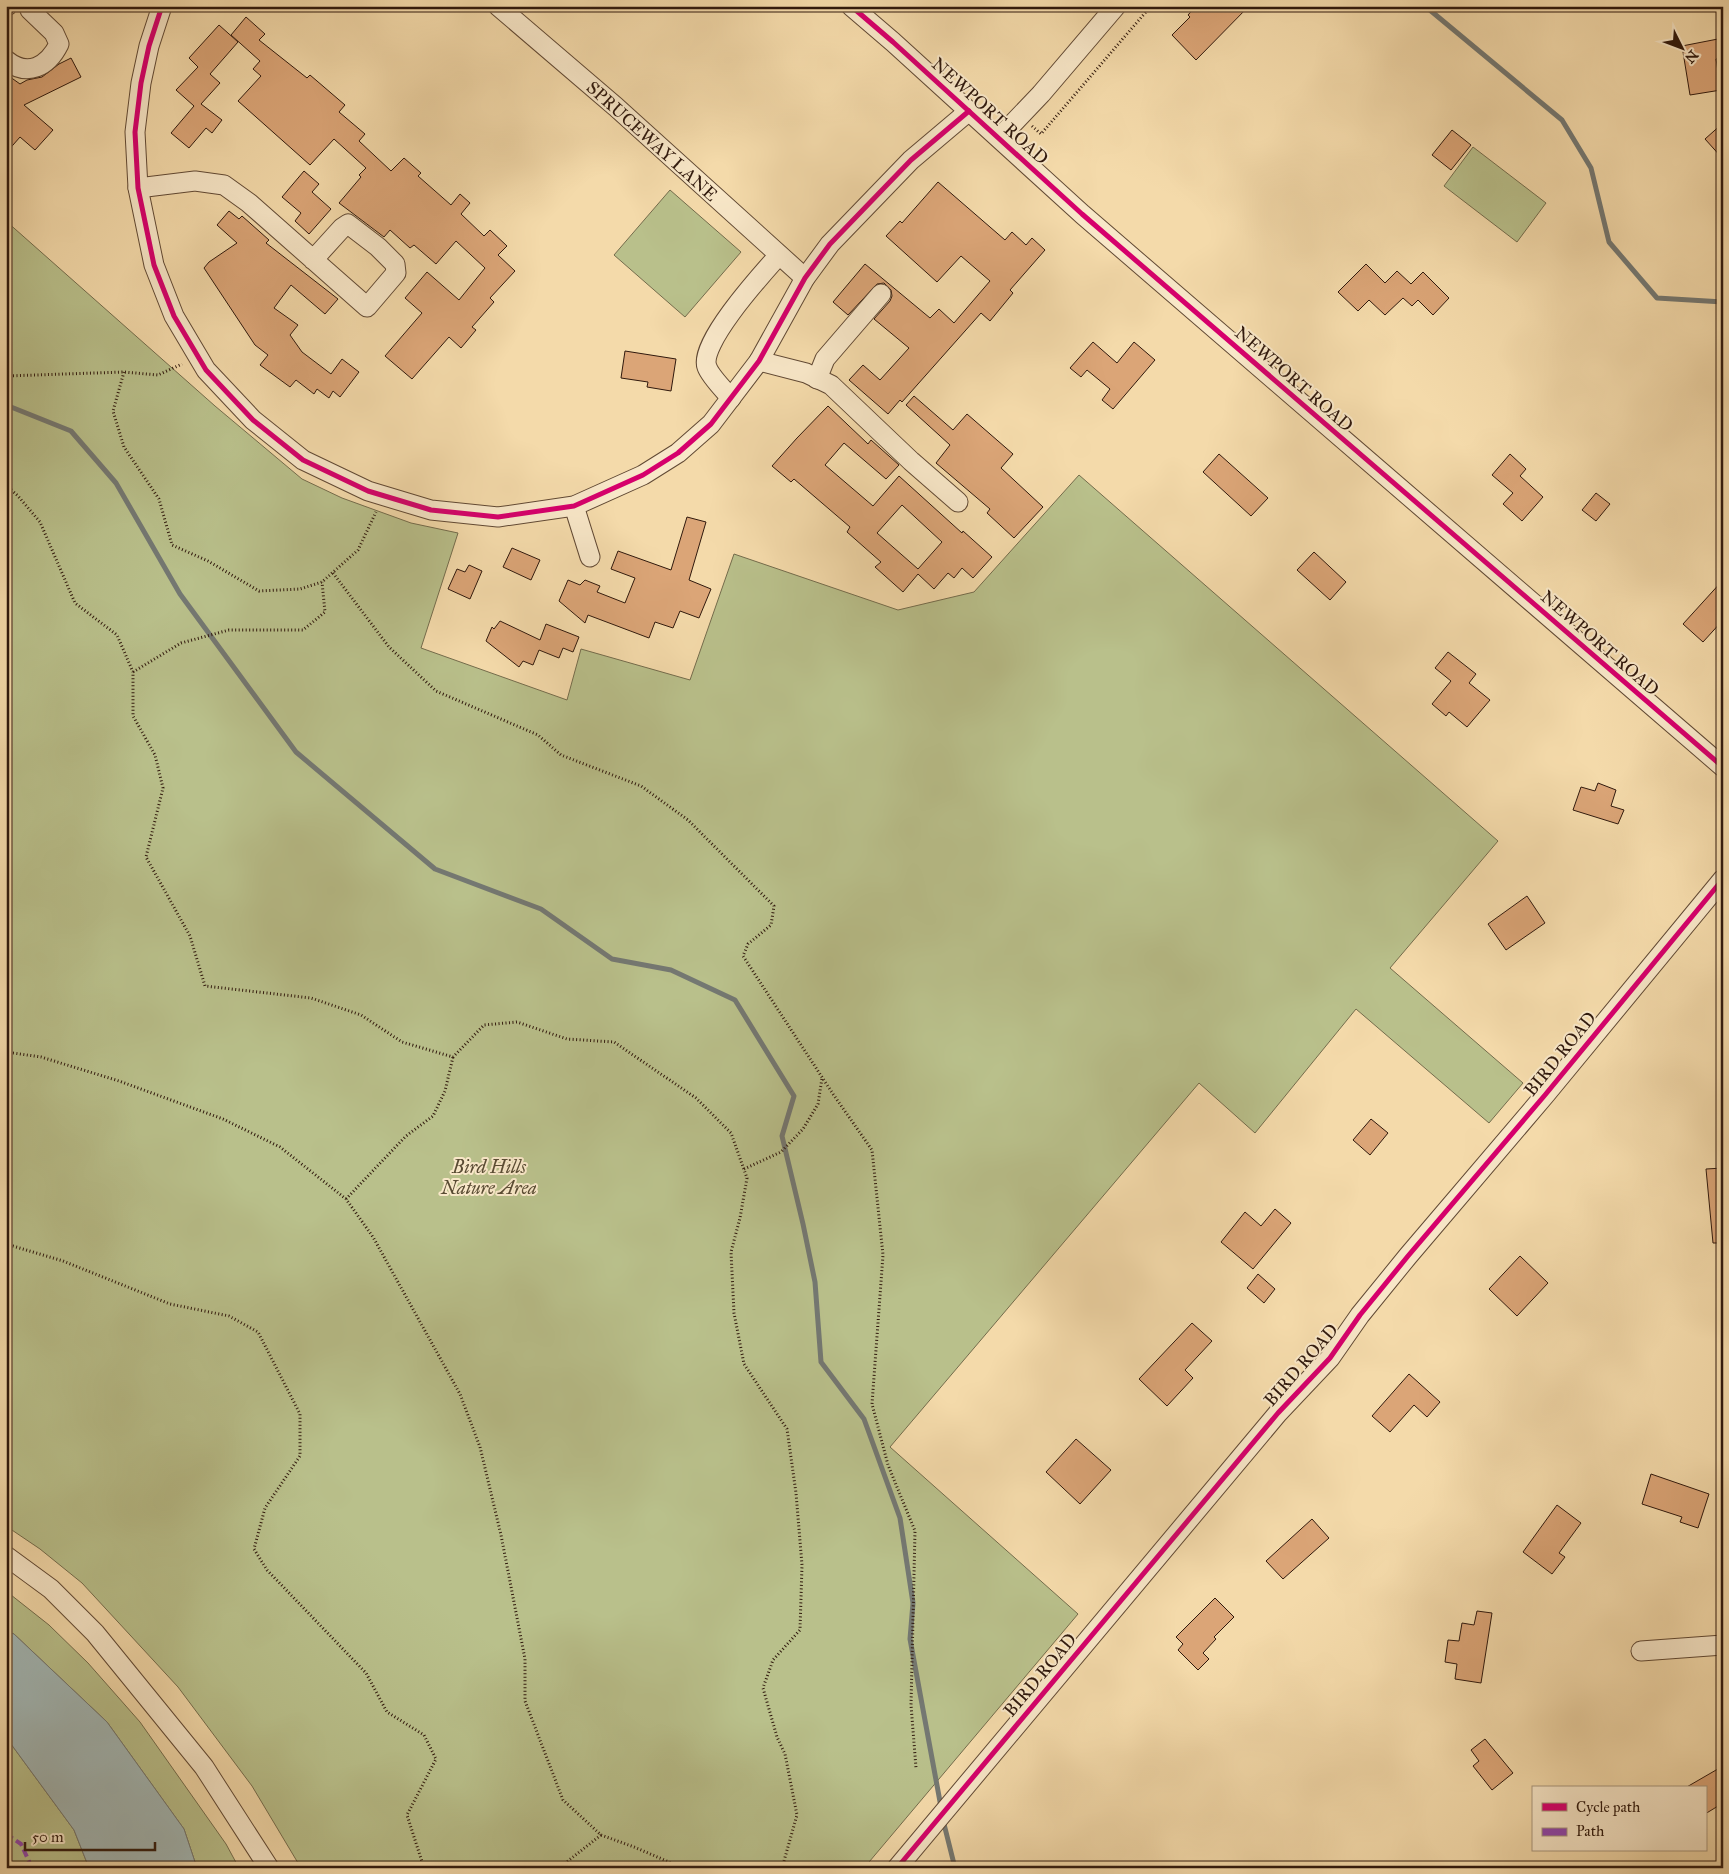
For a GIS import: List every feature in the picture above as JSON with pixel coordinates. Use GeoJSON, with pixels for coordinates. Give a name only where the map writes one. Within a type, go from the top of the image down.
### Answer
{"type":"FeatureCollection","features":[{"type":"Feature","properties":{"kind":"street"},"geometry":{"type":"LineString","coordinates":[[6,60],[22,70],[32,69],[52,57],[59,44],[54,33],[30,10],[30,6]]}},
{"type":"Feature","properties":{"kind":"street"},"geometry":{"type":"LineString","coordinates":[[162,6],[149,46],[141,83],[135,132],[138,188],[154,266],[174,316],[206,370],[253,420],[303,460],[368,491],[432,510],[498,517],[574,506],[643,475],[678,453],[711,424],[759,361],[805,278],[830,244],[912,160],[969,111]]}},
{"type":"Feature","properties":{"kind":"street","name":"SPRUCEWAY LANE"},"geometry":{"type":"LineString","coordinates":[[498,6],[616,108],[805,278]]}},
{"type":"Feature","properties":{"kind":"street","name":"NEWPORT ROAD"},"geometry":{"type":"LineString","coordinates":[[851,6],[1097,227],[1723,768]]}},
{"type":"Feature","properties":{"kind":"street"},"geometry":{"type":"LineString","coordinates":[[999,138],[1041,94],[1116,6]]}},
{"type":"Feature","properties":{"kind":"street"},"geometry":{"type":"LineString","coordinates":[[138,188],[195,181],[224,185],[250,204],[313,260],[367,307],[396,272],[395,264],[378,247],[348,224],[342,228],[313,260]]}},
{"type":"Feature","properties":{"kind":"street"},"geometry":{"type":"LineString","coordinates":[[730,398],[707,367],[706,356],[728,318],[753,284],[779,255]]}},
{"type":"Feature","properties":{"kind":"street"},"geometry":{"type":"LineString","coordinates":[[818,379],[825,359],[881,294]]}},
{"type":"Feature","properties":{"kind":"street"},"geometry":{"type":"LineString","coordinates":[[759,361],[806,373],[831,385],[958,502]]}},
{"type":"Feature","properties":{"kind":"street"},"geometry":{"type":"LineString","coordinates":[[574,506],[590,557]]}},
{"type":"Feature","properties":{"kind":"street","name":"BIRD ROAD"},"geometry":{"type":"LineString","coordinates":[[897,1868],[1271,1421],[1330,1358],[1360,1315],[1408,1256],[1723,879]]}},
{"type":"Feature","properties":{"kind":"street"},"geometry":{"type":"LineString","coordinates":[[6,1556],[51,1589],[95,1633],[204,1767],[269,1868]]}},
{"type":"Feature","properties":{"kind":"street"},"geometry":{"type":"LineString","coordinates":[[1641,1651],[1723,1645]]}},
{"type":"Feature","properties":{"kind":"path"},"geometry":{"type":"LineString","coordinates":[[1035,128],[1041,134],[1151,6]]}},
{"type":"Feature","properties":{"kind":"path"},"geometry":{"type":"LineString","coordinates":[[6,376],[124,372],[158,375],[199,357]]}},
{"type":"Feature","properties":{"kind":"path"},"geometry":{"type":"LineString","coordinates":[[124,372],[113,411],[124,447],[159,499],[172,544],[208,561],[259,591],[300,589],[322,582],[358,550],[384,496]]}},
{"type":"Feature","properties":{"kind":"path"},"geometry":{"type":"LineString","coordinates":[[6,485],[40,522],[75,603],[117,635],[133,672],[133,716],[155,755],[163,788],[146,857],[190,936],[205,986],[311,998],[361,1015],[402,1042],[453,1057]]}},
{"type":"Feature","properties":{"kind":"path"},"geometry":{"type":"LineString","coordinates":[[333,573],[389,647],[436,691],[538,735],[562,754],[641,786],[688,820],[774,906],[771,926],[748,944],[744,956],[822,1078],[872,1150],[883,1255],[872,1404],[888,1465],[915,1531],[911,1705],[916,1768]]}},
{"type":"Feature","properties":{"kind":"path"},"geometry":{"type":"LineString","coordinates":[[133,672],[181,643],[229,630],[303,630],[325,612],[322,582]]}},
{"type":"Feature","properties":{"kind":"path"},"geometry":{"type":"LineString","coordinates":[[346,1199],[406,1136],[432,1116],[445,1091],[453,1057],[484,1025],[516,1022],[567,1039],[614,1042],[696,1098],[731,1133],[747,1178],[740,1218],[731,1252],[734,1313],[744,1364],[787,1429],[796,1493],[802,1565],[800,1630],[773,1660],[763,1688],[776,1737],[785,1754],[797,1815],[782,1868]]}},
{"type":"Feature","properties":{"kind":"path"},"geometry":{"type":"LineString","coordinates":[[6,1052],[41,1057],[119,1081],[222,1119],[280,1147],[346,1199],[373,1236],[460,1394],[480,1447],[501,1535],[524,1659],[525,1701],[563,1800],[600,1835],[683,1868]]}},
{"type":"Feature","properties":{"kind":"path"},"geometry":{"type":"LineString","coordinates":[[744,1169],[780,1152],[803,1129],[818,1104],[822,1078]]}},
{"type":"Feature","properties":{"kind":"path"},"geometry":{"type":"LineString","coordinates":[[6,1244],[64,1261],[170,1304],[229,1316],[258,1332],[300,1414],[300,1456],[265,1508],[254,1549],[267,1570],[366,1673],[387,1712],[424,1735],[436,1760],[407,1814],[424,1868]]}},
{"type":"Feature","properties":{"kind":"path"},"geometry":{"type":"LineString","coordinates":[[560,1868],[600,1835]]}},
{"type":"Feature","properties":{"kind":"green space"},"geometry":{"type":"Polygon","coordinates":[[[1473,147],[1546,203],[1517,242],[1444,186],[1473,147]]]}},
{"type":"Feature","properties":{"kind":"green space"},"geometry":{"type":"Polygon","coordinates":[[[670,190],[741,252],[685,317],[614,255],[670,190]]]}},
{"type":"Feature","properties":{"kind":"green space","name":"Bird Hills Nature Area"},"geometry":{"type":"Polygon","coordinates":[[[6,221],[215,406],[302,479],[342,498],[411,523],[458,533],[421,648],[567,700],[581,649],[690,680],[734,554],[898,610],[974,592],[1079,475],[1498,841],[1390,968],[1523,1083],[1489,1123],[1356,1009],[1255,1133],[1199,1083],[890,1447],[1078,1614],[864,1868],[301,1868],[252,1786],[178,1687],[82,1583],[40,1549],[6,1526],[6,221]]]}},
{"type":"Feature","properties":{"kind":"green space"},"geometry":{"type":"Polygon","coordinates":[[[6,1591],[49,1625],[88,1663],[140,1722],[226,1844],[239,1868],[197,1868],[184,1829],[107,1722],[14,1634],[6,1631],[6,1591]]]}},
{"type":"Feature","properties":{"kind":"green space"},"geometry":{"type":"Polygon","coordinates":[[[6,1741],[11,1744],[74,1830],[89,1868],[6,1868],[6,1741]]]}},
{"type":"Feature","properties":{"kind":"shaded area"},"geometry":{"type":"Polygon","coordinates":[[[6,1631],[14,1634],[107,1722],[184,1829],[197,1868],[89,1868],[74,1830],[11,1744],[6,1741],[6,1631]]]}},
{"type":"Feature","properties":{"kind":"building"},"geometry":{"type":"Polygon","coordinates":[[[1196,6],[1249,6],[1196,60],[1172,35],[1190,17],[1188,15],[1196,6]]]}},
{"type":"Feature","properties":{"kind":"building"},"geometry":{"type":"Polygon","coordinates":[[[246,17],[265,34],[259,40],[307,78],[310,75],[345,105],[339,112],[365,134],[359,141],[391,171],[404,158],[421,173],[418,176],[451,205],[460,194],[470,203],[461,214],[484,236],[490,230],[507,246],[498,255],[515,271],[490,298],[494,302],[472,327],[476,330],[461,348],[449,337],[412,379],[385,356],[422,313],[405,298],[427,272],[459,300],[485,268],[456,241],[436,264],[414,245],[410,248],[390,230],[384,237],[339,203],[361,177],[359,175],[366,168],[334,139],[310,165],[238,101],[261,76],[253,69],[260,61],[231,35],[246,17]]]}},
{"type":"Feature","properties":{"kind":"building"},"geometry":{"type":"Polygon","coordinates":[[[219,25],[238,42],[210,74],[220,83],[201,104],[222,120],[212,133],[206,128],[189,148],[171,133],[194,106],[176,90],[198,67],[189,58],[219,25]]]}},
{"type":"Feature","properties":{"kind":"building"},"geometry":{"type":"Polygon","coordinates":[[[1723,38],[1723,58],[1716,59],[1721,90],[1690,95],[1682,46],[1723,38]]]}},
{"type":"Feature","properties":{"kind":"building"},"geometry":{"type":"Polygon","coordinates":[[[71,58],[81,77],[24,105],[53,130],[35,150],[20,137],[6,153],[6,74],[20,84],[27,80],[42,77],[59,64],[71,58]]]}},
{"type":"Feature","properties":{"kind":"building"},"geometry":{"type":"Polygon","coordinates":[[[1723,123],[1723,159],[1705,139],[1723,123]]]}},
{"type":"Feature","properties":{"kind":"building"},"geometry":{"type":"Polygon","coordinates":[[[1452,130],[1471,145],[1451,170],[1432,155],[1452,130]]]}},
{"type":"Feature","properties":{"kind":"building"},"geometry":{"type":"Polygon","coordinates":[[[304,171],[319,184],[312,192],[331,209],[309,234],[295,221],[301,213],[282,197],[304,171]]]}},
{"type":"Feature","properties":{"kind":"building"},"geometry":{"type":"Polygon","coordinates":[[[938,182],[1005,240],[1012,232],[1026,245],[1032,238],[1045,250],[1010,290],[1013,293],[990,321],[981,313],[902,402],[900,400],[888,414],[849,380],[863,365],[880,380],[909,348],[874,319],[890,301],[892,296],[891,290],[884,283],[877,284],[848,315],[833,302],[865,264],[930,318],[939,309],[954,323],[990,281],[961,256],[937,282],[886,236],[900,221],[902,223],[938,182]]]}},
{"type":"Feature","properties":{"kind":"building"},"geometry":{"type":"Polygon","coordinates":[[[229,211],[239,219],[242,216],[269,240],[266,243],[338,299],[325,314],[291,285],[274,308],[298,325],[290,335],[302,352],[331,374],[342,359],[359,372],[340,397],[333,391],[329,398],[317,389],[314,394],[296,380],[290,387],[260,365],[268,355],[255,345],[204,268],[209,262],[237,243],[217,225],[229,211]]]}},
{"type":"Feature","properties":{"kind":"building"},"geometry":{"type":"Polygon","coordinates":[[[1366,264],[1385,283],[1397,271],[1411,284],[1423,272],[1449,298],[1433,315],[1418,300],[1412,306],[1403,298],[1385,315],[1369,300],[1358,311],[1338,292],[1366,264]]]}},
{"type":"Feature","properties":{"kind":"building"},"geometry":{"type":"Polygon","coordinates":[[[1093,342],[1117,363],[1134,342],[1155,360],[1113,409],[1102,400],[1110,389],[1087,370],[1081,377],[1070,368],[1093,342]]]}},
{"type":"Feature","properties":{"kind":"building"},"geometry":{"type":"Polygon","coordinates":[[[625,351],[676,359],[671,391],[647,387],[648,382],[621,378],[625,351]]]}},
{"type":"Feature","properties":{"kind":"building"},"geometry":{"type":"Polygon","coordinates":[[[914,396],[953,430],[967,414],[1013,454],[1001,468],[1043,507],[1014,538],[987,513],[990,509],[936,463],[950,445],[906,405],[914,396]]]}},
{"type":"Feature","properties":{"kind":"building"},"geometry":{"type":"Polygon","coordinates":[[[828,406],[868,444],[871,440],[899,465],[886,479],[844,443],[825,465],[873,506],[899,476],[962,533],[963,531],[992,557],[973,578],[962,568],[954,578],[948,573],[934,589],[918,574],[903,592],[875,567],[881,562],[847,532],[850,527],[794,479],[791,482],[772,466],[828,406]],[[902,505],[877,533],[918,569],[942,542],[902,505]]]}},
{"type":"Feature","properties":{"kind":"building"},"geometry":{"type":"Polygon","coordinates":[[[1219,454],[1268,498],[1251,516],[1203,472],[1219,454]]]}},
{"type":"Feature","properties":{"kind":"building"},"geometry":{"type":"Polygon","coordinates":[[[1510,454],[1526,469],[1520,476],[1543,497],[1522,521],[1503,504],[1513,493],[1492,475],[1510,454]]]}},
{"type":"Feature","properties":{"kind":"building"},"geometry":{"type":"Polygon","coordinates":[[[1596,493],[1610,504],[1596,521],[1582,510],[1596,493]]]}},
{"type":"Feature","properties":{"kind":"building"},"geometry":{"type":"Polygon","coordinates":[[[687,517],[706,522],[689,580],[711,589],[699,618],[680,611],[673,628],[655,622],[649,638],[588,615],[585,623],[559,601],[568,580],[580,585],[585,580],[600,586],[597,592],[625,603],[635,578],[611,569],[618,551],[671,570],[687,517]]]}},
{"type":"Feature","properties":{"kind":"building"},"geometry":{"type":"Polygon","coordinates":[[[512,548],[540,560],[531,580],[503,567],[512,548]]]}},
{"type":"Feature","properties":{"kind":"building"},"geometry":{"type":"Polygon","coordinates":[[[1314,552],[1346,582],[1330,600],[1297,570],[1314,552]]]}},
{"type":"Feature","properties":{"kind":"building"},"geometry":{"type":"Polygon","coordinates":[[[469,565],[482,571],[470,599],[448,589],[457,569],[465,572],[469,565]]]}},
{"type":"Feature","properties":{"kind":"building"},"geometry":{"type":"Polygon","coordinates":[[[1723,580],[1723,620],[1703,642],[1683,624],[1723,580]]]}},
{"type":"Feature","properties":{"kind":"building"},"geometry":{"type":"Polygon","coordinates":[[[500,621],[540,640],[546,624],[579,637],[573,652],[563,648],[559,658],[539,650],[533,665],[523,661],[519,667],[486,641],[492,627],[494,629],[500,621]]]}},
{"type":"Feature","properties":{"kind":"building"},"geometry":{"type":"Polygon","coordinates":[[[1448,652],[1476,674],[1469,683],[1490,700],[1467,727],[1449,712],[1446,716],[1432,704],[1451,681],[1435,668],[1448,652]]]}},
{"type":"Feature","properties":{"kind":"building"},"geometry":{"type":"Polygon","coordinates":[[[1598,783],[1616,790],[1611,806],[1624,810],[1618,824],[1573,810],[1581,787],[1595,791],[1598,783]]]}},
{"type":"Feature","properties":{"kind":"building"},"geometry":{"type":"Polygon","coordinates":[[[1527,896],[1545,923],[1506,950],[1488,924],[1527,896]]]}},
{"type":"Feature","properties":{"kind":"building"},"geometry":{"type":"Polygon","coordinates":[[[1371,1119],[1388,1133],[1370,1155],[1353,1140],[1371,1119]]]}},
{"type":"Feature","properties":{"kind":"building"},"geometry":{"type":"Polygon","coordinates":[[[1723,1168],[1723,1243],[1713,1243],[1706,1169],[1723,1168]]]}},
{"type":"Feature","properties":{"kind":"building"},"geometry":{"type":"Polygon","coordinates":[[[1275,1209],[1291,1223],[1253,1269],[1221,1242],[1245,1212],[1261,1226],[1275,1209]]]}},
{"type":"Feature","properties":{"kind":"building"},"geometry":{"type":"Polygon","coordinates":[[[1520,1256],[1548,1283],[1517,1316],[1489,1289],[1520,1256]]]}},
{"type":"Feature","properties":{"kind":"building"},"geometry":{"type":"Polygon","coordinates":[[[1258,1274],[1275,1289],[1264,1303],[1247,1288],[1258,1274]]]}},
{"type":"Feature","properties":{"kind":"building"},"geometry":{"type":"Polygon","coordinates":[[[1192,1323],[1212,1341],[1185,1370],[1193,1378],[1167,1406],[1139,1379],[1192,1323]]]}},
{"type":"Feature","properties":{"kind":"building"},"geometry":{"type":"Polygon","coordinates":[[[1409,1374],[1440,1402],[1427,1417],[1414,1405],[1390,1432],[1372,1416],[1409,1374]]]}},
{"type":"Feature","properties":{"kind":"building"},"geometry":{"type":"Polygon","coordinates":[[[1076,1439],[1111,1470],[1080,1504],[1046,1472],[1076,1439]]]}},
{"type":"Feature","properties":{"kind":"building"},"geometry":{"type":"Polygon","coordinates":[[[1651,1474],[1709,1494],[1698,1528],[1680,1522],[1682,1517],[1642,1504],[1651,1474]]]}},
{"type":"Feature","properties":{"kind":"building"},"geometry":{"type":"Polygon","coordinates":[[[1557,1505],[1581,1523],[1559,1553],[1565,1557],[1552,1574],[1523,1552],[1557,1505]]]}},
{"type":"Feature","properties":{"kind":"building"},"geometry":{"type":"Polygon","coordinates":[[[1312,1519],[1329,1538],[1283,1579],[1266,1561],[1312,1519]]]}},
{"type":"Feature","properties":{"kind":"building"},"geometry":{"type":"Polygon","coordinates":[[[1215,1598],[1234,1617],[1214,1637],[1216,1639],[1203,1653],[1209,1659],[1198,1670],[1178,1650],[1183,1644],[1176,1637],[1215,1598]]]}},
{"type":"Feature","properties":{"kind":"building"},"geometry":{"type":"Polygon","coordinates":[[[1477,1611],[1492,1613],[1481,1683],[1455,1679],[1457,1664],[1445,1662],[1448,1640],[1459,1641],[1462,1623],[1474,1625],[1477,1611]]]}},
{"type":"Feature","properties":{"kind":"building"},"geometry":{"type":"Polygon","coordinates":[[[1485,1739],[1513,1773],[1492,1790],[1473,1766],[1479,1761],[1471,1750],[1485,1739]]]}},
{"type":"Feature","properties":{"kind":"building"},"geometry":{"type":"Polygon","coordinates":[[[1723,1766],[1723,1803],[1706,1813],[1706,1786],[1688,1786],[1723,1766]]]}},
{"type":"Feature","properties":{"kind":"waterway"},"geometry":{"type":"LineString","coordinates":[[1425,6],[1562,120],[1591,168],[1609,242],[1657,298],[1723,302]]}},
{"type":"Feature","properties":{"kind":"waterway"},"geometry":{"type":"LineString","coordinates":[[6,405],[71,431],[116,483],[180,594],[296,752],[435,869],[541,909],[612,959],[671,970],[735,1000],[794,1096],[782,1136],[815,1282],[821,1362],[864,1419],[900,1518],[913,1603],[910,1639],[941,1807]]}},
{"type":"Feature","properties":{"kind":"waterway"},"geometry":{"type":"LineString","coordinates":[[943,1820],[955,1868]]}},
{"type":"Feature","properties":{"kind":"marked path"},"geometry":{"type":"LineString","coordinates":[[6,1834],[21,1844],[32,1868]]}},
{"type":"Feature","properties":{"kind":"cycle path"},"geometry":{"type":"LineString","coordinates":[[162,6],[149,46],[141,83],[135,132],[138,188],[154,265],[174,316],[206,370],[253,420],[303,460],[368,491],[431,510],[498,517],[574,506],[643,475],[678,453],[711,424],[759,361],[805,278],[830,244],[911,160],[969,111]]}},
{"type":"Feature","properties":{"kind":"cycle path"},"geometry":{"type":"LineString","coordinates":[[851,6],[1082,214],[1723,767]]}},
{"type":"Feature","properties":{"kind":"cycle path"},"geometry":{"type":"LineString","coordinates":[[897,1868],[1278,1413],[1330,1358],[1360,1315],[1408,1256],[1545,1095],[1723,879]]}}]}
